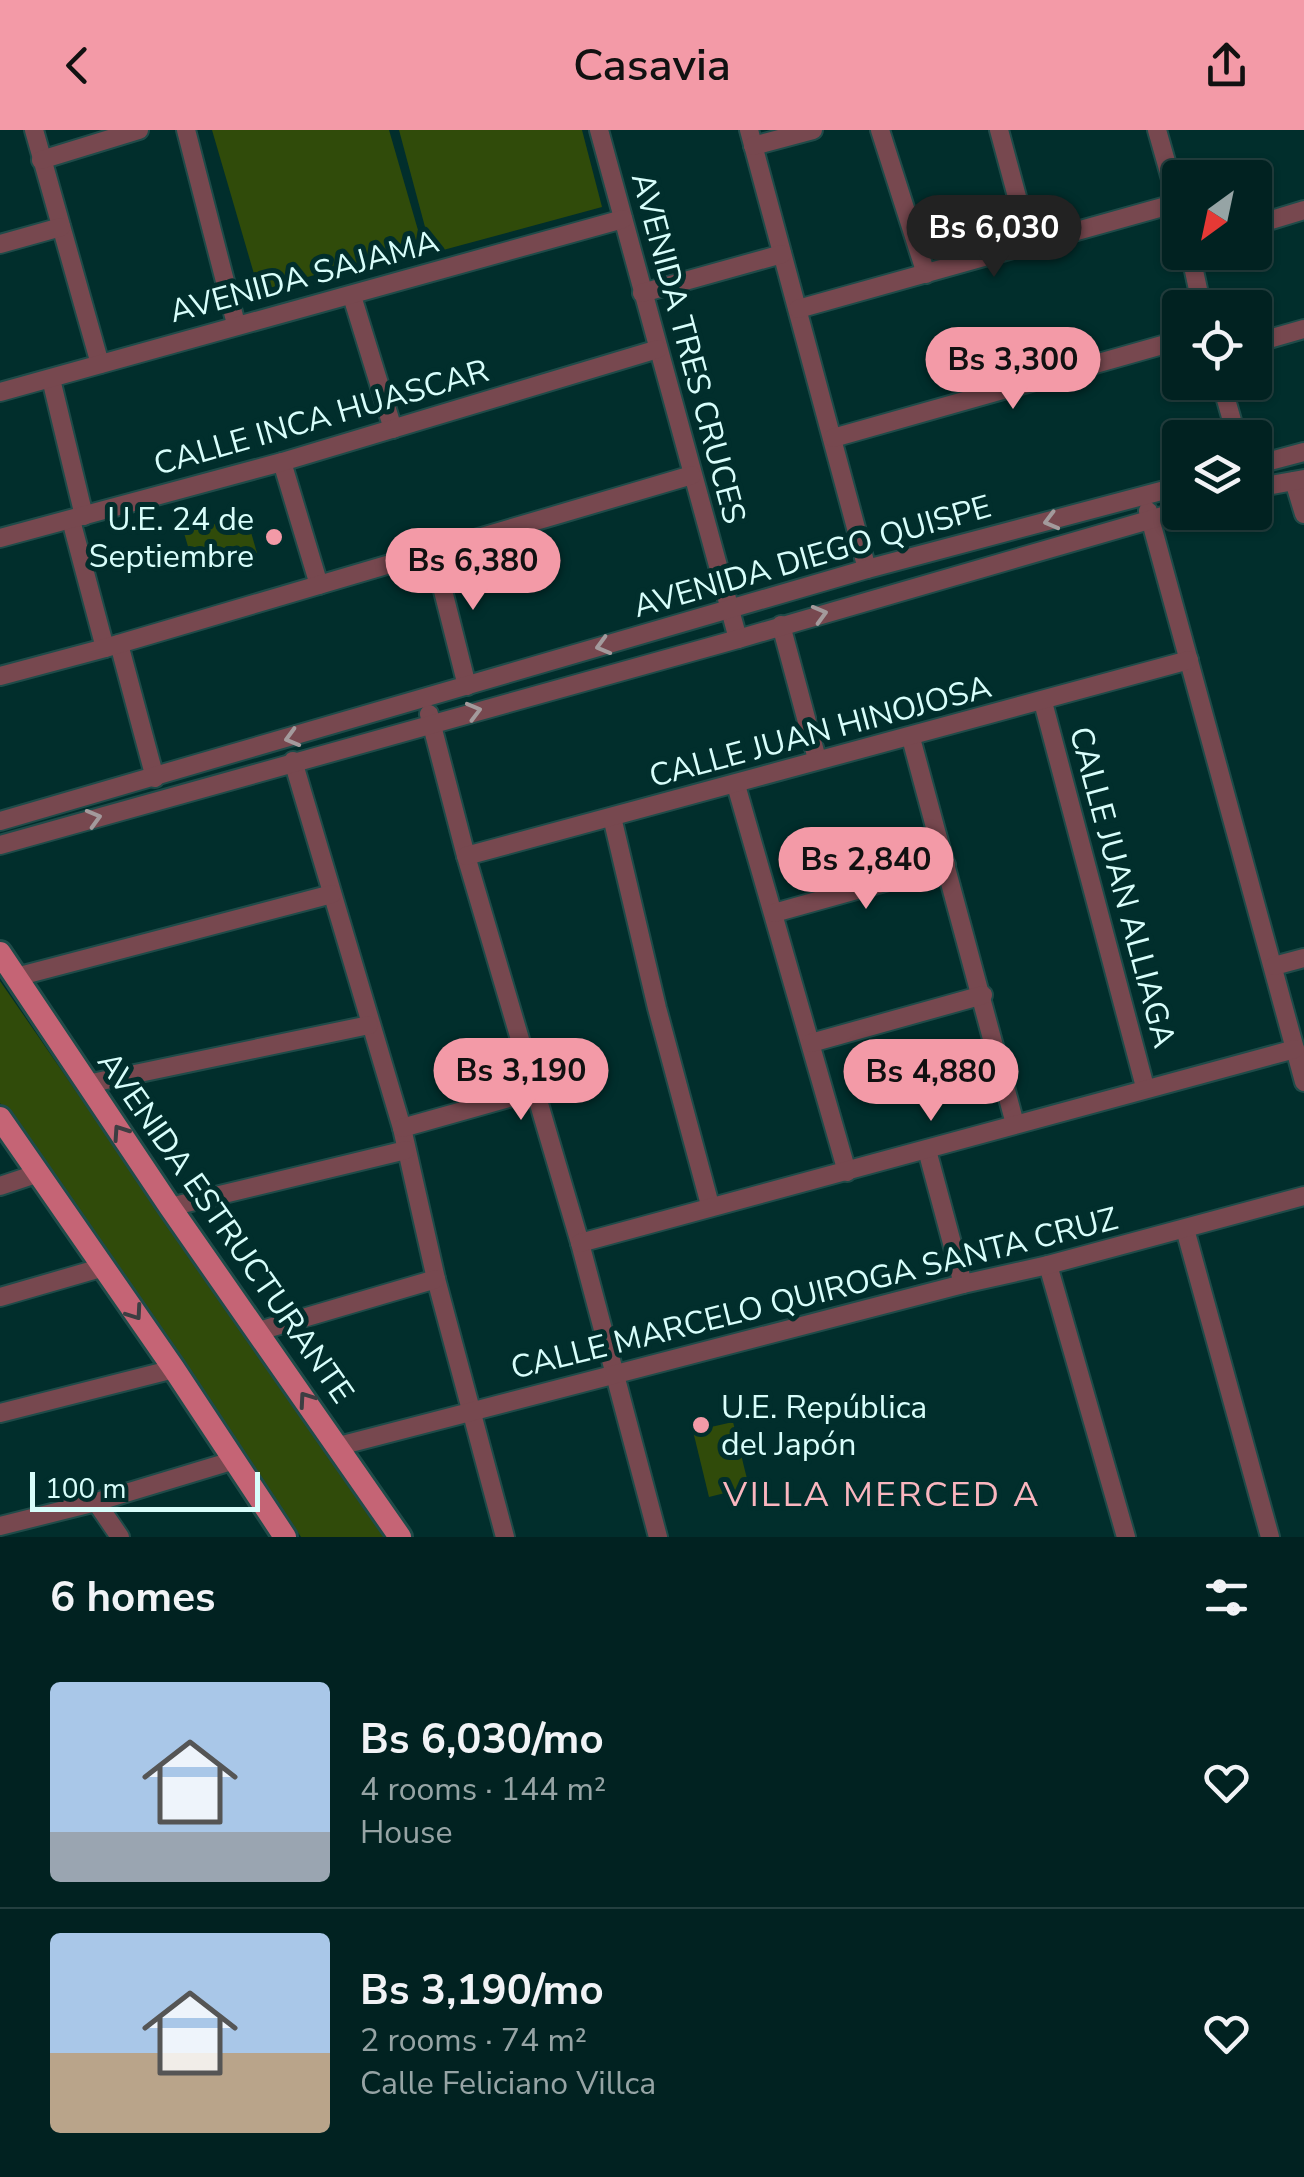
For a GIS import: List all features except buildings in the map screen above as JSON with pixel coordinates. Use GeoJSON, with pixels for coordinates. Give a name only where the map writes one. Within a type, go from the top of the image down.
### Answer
{"type":"FeatureCollection","features":[{"type":"Feature","properties":{"kind":"main road","name":"AVENIDA ESTRUCTURANTE"},"geometry":{"type":"LineString","coordinates":[[0,953],[170,1208],[259,1330],[400,1537]]}},
{"type":"Feature","properties":{"kind":"main road"},"geometry":{"type":"LineString","coordinates":[[0,1118],[285,1537]]}},
{"type":"Feature","properties":{"kind":"street"},"geometry":{"type":"LineString","coordinates":[[34,130],[100,364]]}},
{"type":"Feature","properties":{"kind":"street"},"geometry":{"type":"LineString","coordinates":[[41,160],[140,130]]}},
{"type":"Feature","properties":{"kind":"street"},"geometry":{"type":"LineString","coordinates":[[186,130],[236,324]]}},
{"type":"Feature","properties":{"kind":"street","name":"AVENIDA TRES CRUCES"},"geometry":{"type":"LineString","coordinates":[[599,130],[738,639]]}},
{"type":"Feature","properties":{"kind":"street"},"geometry":{"type":"LineString","coordinates":[[814,130],[751,138],[867,569]]}},
{"type":"Feature","properties":{"kind":"street"},"geometry":{"type":"LineString","coordinates":[[880,130],[926,274]]}},
{"type":"Feature","properties":{"kind":"street"},"geometry":{"type":"LineString","coordinates":[[999,130],[1030,245]]}},
{"type":"Feature","properties":{"kind":"street"},"geometry":{"type":"LineString","coordinates":[[1160,131],[1167,160]]}},
{"type":"Feature","properties":{"kind":"street"},"geometry":{"type":"LineString","coordinates":[[1272,219],[1304,210]]}},
{"type":"Feature","properties":{"kind":"street"},"geometry":{"type":"LineString","coordinates":[[798,309],[1162,212]]}},
{"type":"Feature","properties":{"kind":"street","name":"AVENIDA SAJAMA"},"geometry":{"type":"LineString","coordinates":[[0,392],[623,219]]}},
{"type":"Feature","properties":{"kind":"street"},"geometry":{"type":"LineString","coordinates":[[0,244],[61,227]]}},
{"type":"Feature","properties":{"kind":"street"},"geometry":{"type":"LineString","coordinates":[[642,293],[782,254]]}},
{"type":"Feature","properties":{"kind":"street"},"geometry":{"type":"LineString","coordinates":[[352,296],[393,429]]}},
{"type":"Feature","properties":{"kind":"street"},"geometry":{"type":"LineString","coordinates":[[1272,338],[1304,329]]}},
{"type":"Feature","properties":{"kind":"street"},"geometry":{"type":"LineString","coordinates":[[833,438],[1162,345]]}},
{"type":"Feature","properties":{"kind":"street","name":"CALLE INCA HUASCAR"},"geometry":{"type":"LineString","coordinates":[[0,538],[282,462],[658,350]]}},
{"type":"Feature","properties":{"kind":"street"},"geometry":{"type":"LineString","coordinates":[[51,379],[77,518],[154,778]]}},
{"type":"Feature","properties":{"kind":"street"},"geometry":{"type":"LineString","coordinates":[[1272,460],[1304,452]]}},
{"type":"Feature","properties":{"kind":"street"},"geometry":{"type":"LineString","coordinates":[[282,462],[319,585]]}},
{"type":"Feature","properties":{"kind":"street"},"geometry":{"type":"LineString","coordinates":[[0,676],[692,475]]}},
{"type":"Feature","properties":{"kind":"street"},"geometry":{"type":"LineString","coordinates":[[1272,485],[1299,480],[1304,514]]}},
{"type":"Feature","properties":{"kind":"street","name":"AVENIDA DIEGO QUISPE"},"geometry":{"type":"LineString","coordinates":[[0,821],[867,569],[1162,491]]}},
{"type":"Feature","properties":{"kind":"street"},"geometry":{"type":"LineString","coordinates":[[1146,496],[1149,520],[1304,1082]]}},
{"type":"Feature","properties":{"kind":"street","name":"AVENIDA DIEGO QUISPE"},"geometry":{"type":"LineString","coordinates":[[0,845],[1162,516]]}},
{"type":"Feature","properties":{"kind":"street"},"geometry":{"type":"LineString","coordinates":[[433,551],[466,686]]}},
{"type":"Feature","properties":{"kind":"street"},"geometry":{"type":"LineString","coordinates":[[780,625],[817,760]]}},
{"type":"Feature","properties":{"kind":"street","name":"CALLE JUAN HINOJOSA"},"geometry":{"type":"LineString","coordinates":[[466,856],[1189,660]]}},
{"type":"Feature","properties":{"kind":"street"},"geometry":{"type":"LineString","coordinates":[[425,700],[466,856],[580,1243],[658,1537]]}},
{"type":"Feature","properties":{"kind":"street","name":"CALLE JUAN ALLIAGA"},"geometry":{"type":"LineString","coordinates":[[1044,702],[1145,1088]]}},
{"type":"Feature","properties":{"kind":"street"},"geometry":{"type":"LineString","coordinates":[[911,738],[1015,1124]]}},
{"type":"Feature","properties":{"kind":"street"},"geometry":{"type":"LineString","coordinates":[[294,762],[402,1128],[436,1278],[505,1537]]}},
{"type":"Feature","properties":{"kind":"street"},"geometry":{"type":"LineString","coordinates":[[736,785],[847,1172]]}},
{"type":"Feature","properties":{"kind":"street"},"geometry":{"type":"LineString","coordinates":[[612,817],[710,1205]]}},
{"type":"Feature","properties":{"kind":"street"},"geometry":{"type":"LineString","coordinates":[[774,914],[946,865]]}},
{"type":"Feature","properties":{"kind":"street"},"geometry":{"type":"LineString","coordinates":[[16,977],[332,894]]}},
{"type":"Feature","properties":{"kind":"street"},"geometry":{"type":"LineString","coordinates":[[1274,966],[1304,958]]}},
{"type":"Feature","properties":{"kind":"street"},"geometry":{"type":"LineString","coordinates":[[811,1043],[982,995]]}},
{"type":"Feature","properties":{"kind":"street"},"geometry":{"type":"LineString","coordinates":[[88,1084],[369,1025]]}},
{"type":"Feature","properties":{"kind":"street"},"geometry":{"type":"LineString","coordinates":[[580,1243],[1295,1049]]}},
{"type":"Feature","properties":{"kind":"street"},"geometry":{"type":"LineString","coordinates":[[402,1128],[537,1090]]}},
{"type":"Feature","properties":{"kind":"street"},"geometry":{"type":"LineString","coordinates":[[170,1208],[406,1150]]}},
{"type":"Feature","properties":{"kind":"street"},"geometry":{"type":"LineString","coordinates":[[927,1150],[963,1284]]}},
{"type":"Feature","properties":{"kind":"street"},"geometry":{"type":"LineString","coordinates":[[0,1186],[38,1173]]}},
{"type":"Feature","properties":{"kind":"street","name":"CALLE MARCELO QUIROGA SANTA CRUZ"},"geometry":{"type":"LineString","coordinates":[[339,1446],[963,1284],[1048,1266],[1304,1196]]}},
{"type":"Feature","properties":{"kind":"street"},"geometry":{"type":"LineString","coordinates":[[1185,1229],[1270,1537]]}},
{"type":"Feature","properties":{"kind":"street"},"geometry":{"type":"LineString","coordinates":[[1048,1266],[1126,1537]]}},
{"type":"Feature","properties":{"kind":"street"},"geometry":{"type":"LineString","coordinates":[[0,1298],[104,1267]]}},
{"type":"Feature","properties":{"kind":"street"},"geometry":{"type":"LineString","coordinates":[[259,1330],[436,1278]]}},
{"type":"Feature","properties":{"kind":"street"},"geometry":{"type":"LineString","coordinates":[[0,1412],[174,1369]]}},
{"type":"Feature","properties":{"kind":"street"},"geometry":{"type":"LineString","coordinates":[[0,1526],[235,1460]]}},
{"type":"Feature","properties":{"kind":"street"},"geometry":{"type":"LineString","coordinates":[[96,1502],[120,1537]]}},
{"type":"Feature","properties":{"kind":"green space"},"geometry":{"type":"Polygon","coordinates":[[[212,130],[389,130],[422,244],[259,291],[212,130]]]}},
{"type":"Feature","properties":{"kind":"green space"},"geometry":{"type":"Polygon","coordinates":[[[399,130],[582,130],[602,207],[432,253],[399,130]]]}},
{"type":"Feature","properties":{"kind":"green space"},"geometry":{"type":"Polygon","coordinates":[[[994,195],[1008,236],[949,256],[935,215],[994,195]]]}},
{"type":"Feature","properties":{"kind":"green space"},"geometry":{"type":"Polygon","coordinates":[[[246,515],[257,553],[195,570],[184,533],[246,515]]]}},
{"type":"Feature","properties":{"kind":"green space"},"geometry":{"type":"Polygon","coordinates":[[[0,981],[384,1537],[301,1537],[0,1103],[0,981]]]}},
{"type":"Feature","properties":{"kind":"green space"},"geometry":{"type":"Polygon","coordinates":[[[733,1422],[749,1487],[709,1497],[693,1431],[733,1422]]]}},
{"type":"Feature","properties":{"kind":"place","name":"U.E. 24 de Septiembre"},"geometry":{"type":"Point","coordinates":[274,537]}},
{"type":"Feature","properties":{"kind":"place","name":"U.E. República del Japón"},"geometry":{"type":"Point","coordinates":[701,1425]}},
{"type":"Feature","properties":{"kind":"district","name":"VILLA MERCED A"},"geometry":{"type":"Point","coordinates":[882,1494]}}]}
